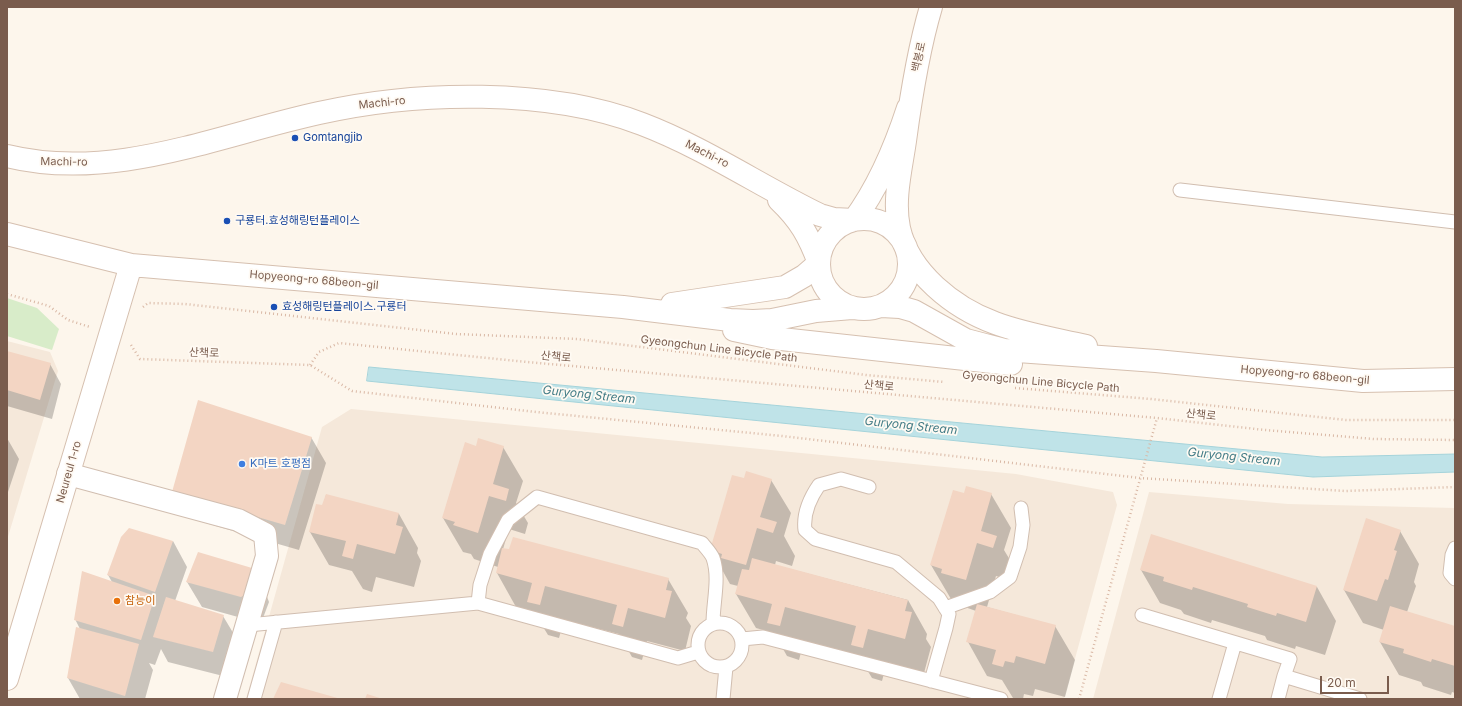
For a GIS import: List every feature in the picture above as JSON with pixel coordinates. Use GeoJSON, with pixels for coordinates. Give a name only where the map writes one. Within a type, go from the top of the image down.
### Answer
{"type":"FeatureCollection","features":[{"type":"Feature","properties":{"kind":"street","name":"백봉로"},"geometry":{"type":"LineString","coordinates":[[908,108],[919,53],[931,7]]}},
{"type":"Feature","properties":{"kind":"street","name":"Machi-ro"},"geometry":{"type":"LineString","coordinates":[[7,156],[46,163],[72,164],[111,161],[207,144],[281,122],[362,105],[448,97],[500,98],[577,106],[613,114],[677,139],[705,152],[820,215],[834,219],[854,220]]}},
{"type":"Feature","properties":{"kind":"street"},"geometry":{"type":"LineString","coordinates":[[854,220],[878,182],[896,142],[908,108]]}},
{"type":"Feature","properties":{"kind":"street"},"geometry":{"type":"LineString","coordinates":[[904,244],[896,232],[883,224],[869,220],[854,220],[841,226],[830,236],[822,248],[819,263],[821,277],[828,291],[838,301],[852,308],[867,309],[881,306],[894,298],[904,287],[909,273],[909,258],[899,228],[898,194],[908,108]]}},
{"type":"Feature","properties":{"kind":"street","name":"Machi-ro"},"geometry":{"type":"LineString","coordinates":[[748,176],[767,190],[797,220],[810,238],[819,263]]}},
{"type":"Feature","properties":{"kind":"street","name":"Hopyeong-ro 68beon-gil"},"geometry":{"type":"LineString","coordinates":[[7,234],[131,265],[623,307],[753,321],[797,316],[816,311],[852,308]]}},
{"type":"Feature","properties":{"kind":"street","name":"Hopyeong-ro 68beon-gil"},"geometry":{"type":"LineString","coordinates":[[904,244],[919,270],[934,285],[970,311],[994,323],[1024,332],[1156,361]]}},
{"type":"Feature","properties":{"kind":"street","name":"Hopyeong-ro 68beon-gil"},"geometry":{"type":"LineString","coordinates":[[623,307],[676,304],[785,287],[804,276],[819,263]]}},
{"type":"Feature","properties":{"kind":"street","name":"Neureul 1-ro"},"geometry":{"type":"LineString","coordinates":[[7,679],[109,332],[131,265]]}},
{"type":"Feature","properties":{"kind":"street","name":"Hopyeong-ro 68beon-gil"},"geometry":{"type":"LineString","coordinates":[[881,306],[900,307],[914,311],[966,340],[1004,350],[1156,361],[1363,381],[1455,379]]}},
{"type":"Feature","properties":{"kind":"street"},"geometry":{"type":"LineString","coordinates":[[623,307],[772,338],[1010,364],[1156,361]]}},
{"type":"Feature","properties":{"kind":"street"},"geometry":{"type":"LineString","coordinates":[[68,474],[238,520],[265,534],[267,556],[248,625],[225,699]]}},
{"type":"Feature","properties":{"kind":"lane"},"geometry":{"type":"LineString","coordinates":[[1180,190],[1455,222]]}},
{"type":"Feature","properties":{"kind":"lane"},"geometry":{"type":"LineString","coordinates":[[869,487],[841,479],[829,480],[819,485],[811,497],[804,522],[805,530],[815,539],[896,562],[939,598],[949,614],[931,681]]}},
{"type":"Feature","properties":{"kind":"lane"},"geometry":{"type":"LineString","coordinates":[[478,603],[480,586],[490,554],[508,520],[537,497],[702,543],[713,556],[717,575],[713,604],[713,623]]}},
{"type":"Feature","properties":{"kind":"lane"},"geometry":{"type":"LineString","coordinates":[[945,608],[990,592],[1010,577],[1020,547],[1023,525],[1021,508]]}},
{"type":"Feature","properties":{"kind":"lane"},"geometry":{"type":"LineString","coordinates":[[1455,548],[1452,555],[1450,572],[1455,579]]}},
{"type":"Feature","properties":{"kind":"lane"},"geometry":{"type":"LineString","coordinates":[[248,625],[478,603],[678,658],[698,652]]}},
{"type":"Feature","properties":{"kind":"lane"},"geometry":{"type":"LineString","coordinates":[[1142,615],[1290,659],[1278,699]]}},
{"type":"Feature","properties":{"kind":"lane"},"geometry":{"type":"LineString","coordinates":[[254,699],[276,622]]}},
{"type":"Feature","properties":{"kind":"lane"},"geometry":{"type":"LineString","coordinates":[[713,623],[725,623],[736,629],[742,639],[742,651],[736,661],[726,667],[714,667],[704,662],[698,652],[698,640],[703,630],[713,623]]}},
{"type":"Feature","properties":{"kind":"lane"},"geometry":{"type":"LineString","coordinates":[[742,639],[763,637],[1000,699]]}},
{"type":"Feature","properties":{"kind":"lane"},"geometry":{"type":"LineString","coordinates":[[1219,699],[1235,643]]}},
{"type":"Feature","properties":{"kind":"lane"},"geometry":{"type":"LineString","coordinates":[[723,699],[726,667]]}},
{"type":"Feature","properties":{"kind":"lane"},"geometry":{"type":"LineString","coordinates":[[1284,676],[1360,699]]}},
{"type":"Feature","properties":{"kind":"path"},"geometry":{"type":"LineString","coordinates":[[7,294],[49,306],[68,320],[109,332]]}},
{"type":"Feature","properties":{"kind":"path","name":"Gyeongchun Line Bicycle Path"},"geometry":{"type":"LineString","coordinates":[[142,307],[148,303],[184,304],[456,334],[577,339],[866,375],[945,382]]}},
{"type":"Feature","properties":{"kind":"path","name":"산책로"},"geometry":{"type":"LineString","coordinates":[[109,332],[124,336],[140,359],[310,365],[352,391],[536,412],[790,437],[1140,478],[1345,491],[1455,487]]}},
{"type":"Feature","properties":{"kind":"path","name":"산책로"},"geometry":{"type":"LineString","coordinates":[[310,365],[319,352],[339,343],[527,362],[1157,418],[1374,439],[1455,440]]}},
{"type":"Feature","properties":{"kind":"path","name":"Gyeongchun Line Bicycle Path"},"geometry":{"type":"LineString","coordinates":[[1008,387],[1151,399],[1346,420],[1455,420]]}},
{"type":"Feature","properties":{"kind":"path"},"geometry":{"type":"LineString","coordinates":[[1079,699],[1157,418]]}},
{"type":"Feature","properties":{"kind":"shaded area"},"geometry":{"type":"Polygon","coordinates":[[[7,341],[50,352],[58,371],[7,540],[7,341]]]}},
{"type":"Feature","properties":{"kind":"shaded area"},"geometry":{"type":"Polygon","coordinates":[[[351,409],[1016,474],[1113,492],[1117,505],[1064,699],[246,699],[322,427],[351,409]]]}},
{"type":"Feature","properties":{"kind":"shaded area"},"geometry":{"type":"Polygon","coordinates":[[[1149,492],[1288,504],[1455,508],[1455,699],[1093,699],[1149,492]]]}},
{"type":"Feature","properties":{"kind":"green space"},"geometry":{"type":"Polygon","coordinates":[[[7,298],[37,308],[59,329],[52,350],[7,336],[7,298]]]}},
{"type":"Feature","properties":{"kind":"water","name":"Guryong Stream"},"geometry":{"type":"Polygon","coordinates":[[[369,367],[1322,457],[1455,454],[1455,472],[1313,477],[367,381],[369,367]]]}},
{"type":"Feature","properties":{"kind":"building"},"geometry":{"type":"Polygon","coordinates":[[[7,351],[51,363],[40,400],[7,390],[7,351]]]}},
{"type":"Feature","properties":{"kind":"building","name":"K마트 호평점"},"geometry":{"type":"Polygon","coordinates":[[[198,400],[312,437],[285,525],[172,492],[198,400]]]}},
{"type":"Feature","properties":{"kind":"building"},"geometry":{"type":"Polygon","coordinates":[[[478,438],[504,446],[493,484],[509,489],[506,501],[489,496],[478,533],[453,525],[455,522],[442,518],[465,442],[476,446],[478,438]]]}},
{"type":"Feature","properties":{"kind":"building"},"geometry":{"type":"Polygon","coordinates":[[[746,471],[772,479],[760,517],[777,522],[773,533],[757,528],[746,565],[721,558],[722,554],[710,550],[732,475],[744,478],[746,471]]]}},
{"type":"Feature","properties":{"kind":"building"},"geometry":{"type":"Polygon","coordinates":[[[966,486],[992,493],[981,531],[997,536],[993,548],[977,543],[966,580],[941,573],[942,569],[930,565],[953,490],[964,493],[966,486]]]}},
{"type":"Feature","properties":{"kind":"building"},"geometry":{"type":"Polygon","coordinates":[[[326,494],[399,513],[396,525],[403,527],[395,554],[357,544],[353,559],[342,556],[346,541],[309,532],[316,504],[322,505],[326,494]]]}},
{"type":"Feature","properties":{"kind":"building"},"geometry":{"type":"Polygon","coordinates":[[[1366,518],[1401,530],[1394,550],[1397,551],[1388,580],[1385,579],[1377,601],[1343,590],[1366,518]]]}},
{"type":"Feature","properties":{"kind":"building"},"geometry":{"type":"Polygon","coordinates":[[[129,528],[173,541],[155,592],[107,575],[121,537],[129,528]]]}},
{"type":"Feature","properties":{"kind":"building"},"geometry":{"type":"Polygon","coordinates":[[[1151,534],[1317,586],[1306,622],[1277,613],[1276,616],[1247,607],[1248,604],[1193,587],[1192,590],[1163,581],[1164,577],[1140,570],[1151,534]]]}},
{"type":"Feature","properties":{"kind":"building"},"geometry":{"type":"Polygon","coordinates":[[[513,537],[669,578],[666,590],[672,591],[665,618],[628,608],[623,627],[612,624],[617,605],[545,586],[540,605],[527,602],[532,583],[496,573],[502,548],[509,549],[513,537]]]}},
{"type":"Feature","properties":{"kind":"building"},"geometry":{"type":"Polygon","coordinates":[[[198,552],[252,568],[255,576],[248,593],[241,597],[186,582],[198,552]]]}},
{"type":"Feature","properties":{"kind":"building"},"geometry":{"type":"Polygon","coordinates":[[[752,558],[908,600],[905,611],[912,612],[905,639],[868,629],[863,648],[851,645],[856,626],[785,607],[780,626],[767,623],[772,604],[735,594],[742,569],[749,570],[752,558]]]}},
{"type":"Feature","properties":{"kind":"building"},"geometry":{"type":"Polygon","coordinates":[[[82,571],[155,596],[141,640],[74,620],[82,571]]]}},
{"type":"Feature","properties":{"kind":"building"},"geometry":{"type":"Polygon","coordinates":[[[166,597],[224,615],[213,652],[153,637],[166,597]]]}},
{"type":"Feature","properties":{"kind":"building"},"geometry":{"type":"Polygon","coordinates":[[[977,604],[1056,625],[1045,664],[1016,656],[1014,663],[1005,661],[1003,667],[992,664],[996,650],[966,642],[977,604]]]}},
{"type":"Feature","properties":{"kind":"building"},"geometry":{"type":"Polygon","coordinates":[[[1390,606],[1455,626],[1455,666],[1432,659],[1431,662],[1403,653],[1404,649],[1379,642],[1390,606]]]}},
{"type":"Feature","properties":{"kind":"building"},"geometry":{"type":"Polygon","coordinates":[[[76,627],[139,644],[125,696],[67,678],[76,627]]]}},
{"type":"Feature","properties":{"kind":"building"},"geometry":{"type":"Polygon","coordinates":[[[281,682],[341,699],[273,699],[281,682]]]}},
{"type":"Feature","properties":{"kind":"building"},"geometry":{"type":"Polygon","coordinates":[[[367,694],[383,699],[365,699],[367,694]]]}},
{"type":"Feature","properties":{"kind":"place","name":"Gomtangjib"},"geometry":{"type":"Point","coordinates":[295,138]}},
{"type":"Feature","properties":{"kind":"place","name":"구룡터.효성해링턴플레이스"},"geometry":{"type":"Point","coordinates":[227,221]}},
{"type":"Feature","properties":{"kind":"place","name":"효성해링턴플레이스.구룡터"},"geometry":{"type":"Point","coordinates":[274,307]}},
{"type":"Feature","properties":{"kind":"place","name":"K마트 호평점"},"geometry":{"type":"Point","coordinates":[242,464]}},
{"type":"Feature","properties":{"kind":"place","name":"참능이"},"geometry":{"type":"Point","coordinates":[117,601]}}]}
